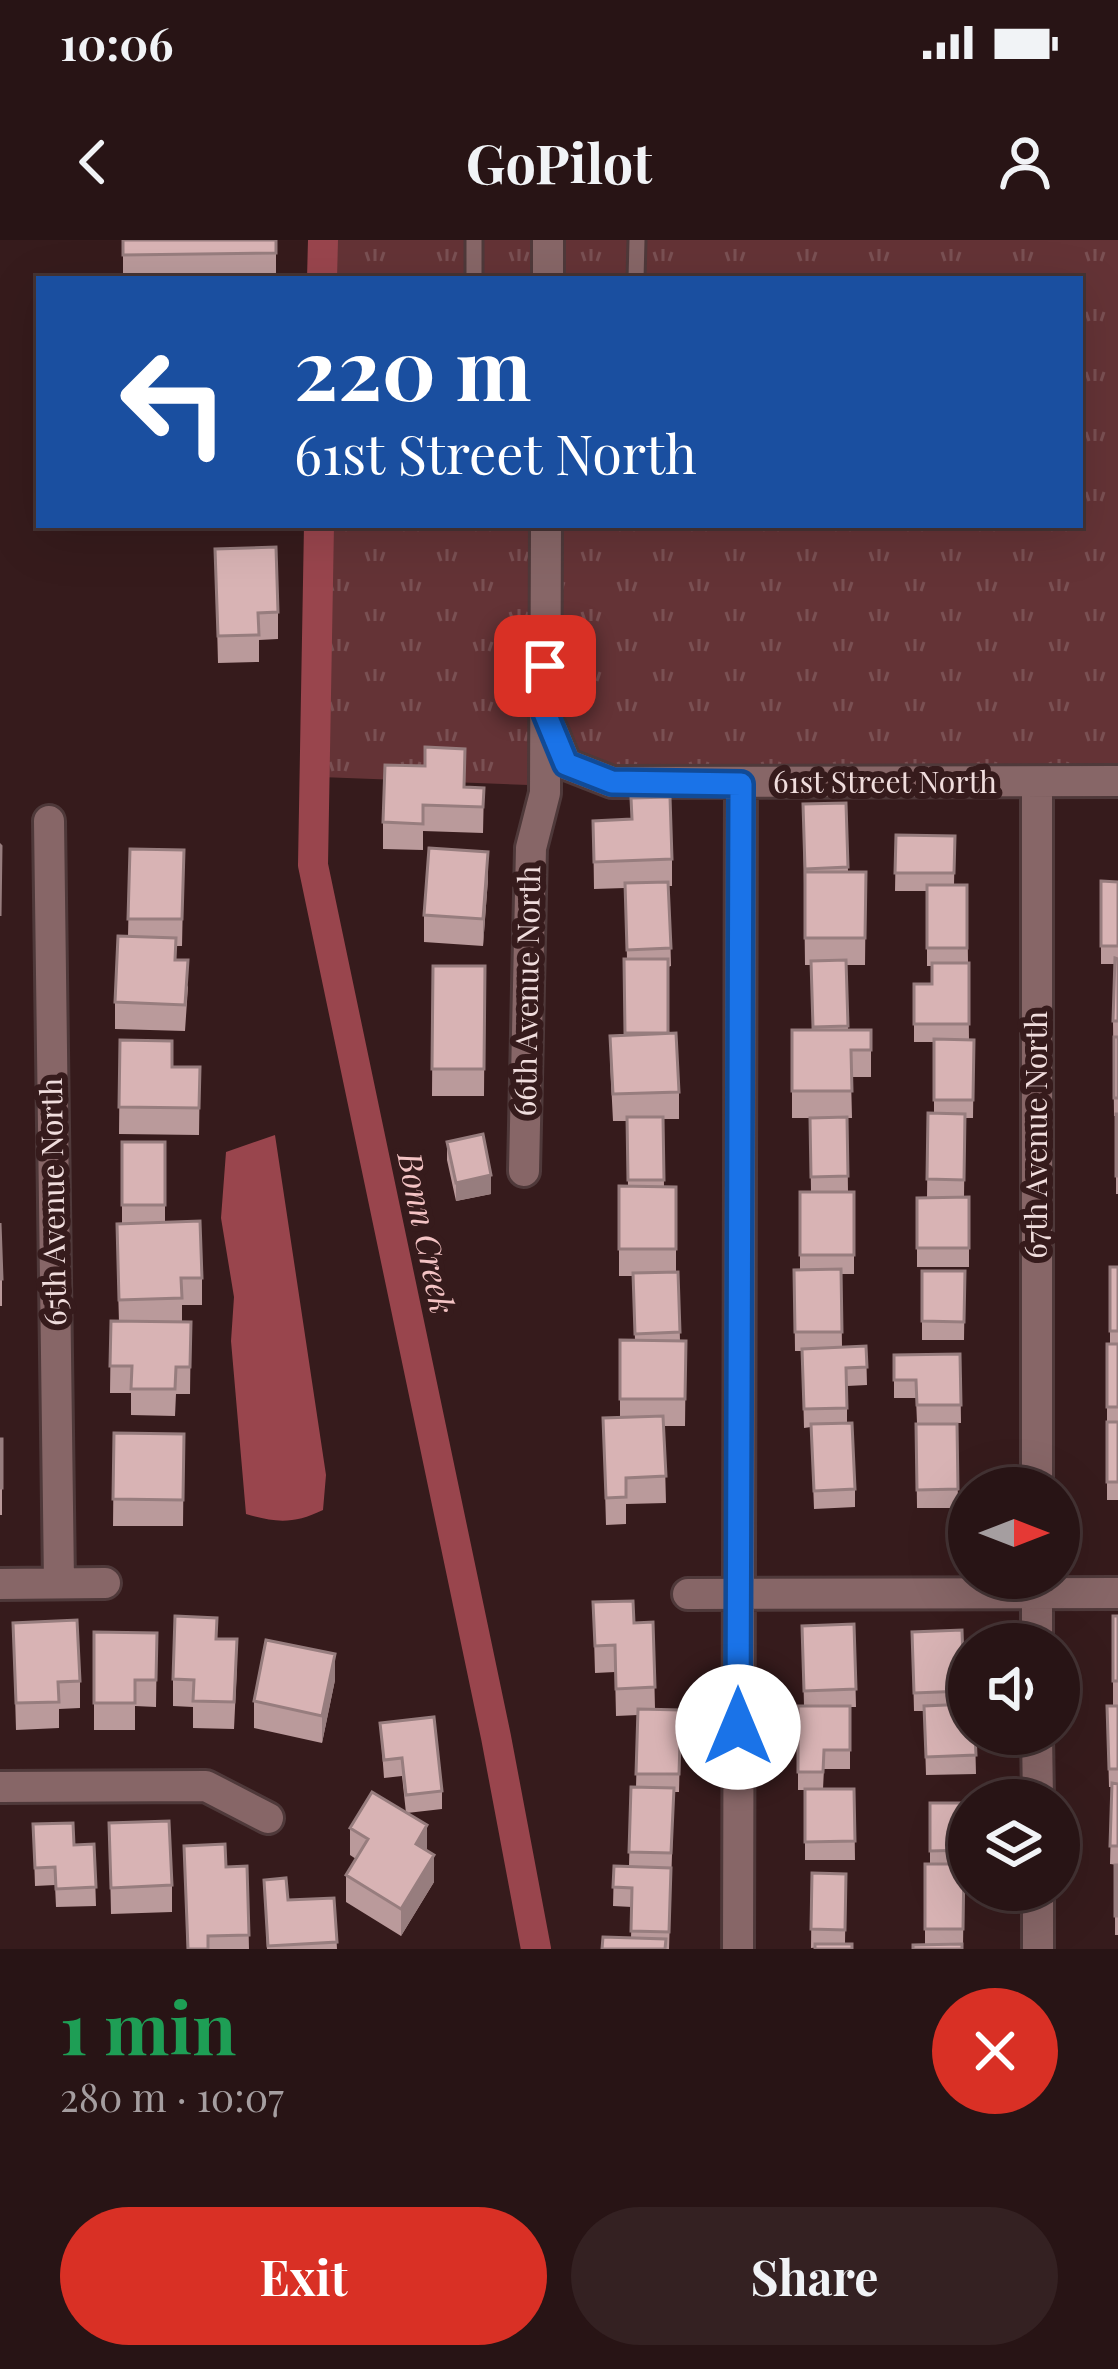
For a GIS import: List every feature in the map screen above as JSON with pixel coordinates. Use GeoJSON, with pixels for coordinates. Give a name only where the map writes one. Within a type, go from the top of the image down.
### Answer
{"type":"FeatureCollection","features":[{"type":"Feature","properties":{"kind":"street"},"geometry":{"type":"LineString","coordinates":[[548,240],[548,276]]}},
{"type":"Feature","properties":{"kind":"street","name":"66th Avenue North"},"geometry":{"type":"LineString","coordinates":[[524,1171],[531,848],[545,793],[546,528]]}},
{"type":"Feature","properties":{"kind":"street","name":"61st Street North"},"geometry":{"type":"LineString","coordinates":[[545,713],[566,764],[612,782],[1118,781]]}},
{"type":"Feature","properties":{"kind":"street","name":"67th Avenue North"},"geometry":{"type":"LineString","coordinates":[[1036,1467],[1037,782]]}},
{"type":"Feature","properties":{"kind":"street"},"geometry":{"type":"LineString","coordinates":[[737,1949],[741,784]]}},
{"type":"Feature","properties":{"kind":"street","name":"65th Avenue North"},"geometry":{"type":"LineString","coordinates":[[49,821],[58,1583]]}},
{"type":"Feature","properties":{"kind":"street"},"geometry":{"type":"LineString","coordinates":[[0,1584],[105,1583]]}},
{"type":"Feature","properties":{"kind":"street"},"geometry":{"type":"LineString","coordinates":[[688,1594],[948,1588]]}},
{"type":"Feature","properties":{"kind":"street"},"geometry":{"type":"LineString","coordinates":[[1080,1590],[1118,1593]]}},
{"type":"Feature","properties":{"kind":"street"},"geometry":{"type":"LineString","coordinates":[[0,1787],[206,1786],[268,1818]]}},
{"type":"Feature","properties":{"kind":"street"},"geometry":{"type":"LineString","coordinates":[[1038,1911],[1038,1949]]}},
{"type":"Feature","properties":{"kind":"lane"},"geometry":{"type":"LineString","coordinates":[[474,240],[474,276]]}},
{"type":"Feature","properties":{"kind":"lane"},"geometry":{"type":"LineString","coordinates":[[636,276],[637,240]]}},
{"type":"Feature","properties":{"kind":"green space"},"geometry":{"type":"Polygon","coordinates":[[[329,240],[532,240],[531,276],[328,276],[329,240]]]}},
{"type":"Feature","properties":{"kind":"green space"},"geometry":{"type":"Polygon","coordinates":[[[564,240],[1118,240],[1118,766],[615,768],[579,753],[561,710],[562,528],[1083,528],[1083,276],[564,276],[564,240]]]}},
{"type":"Feature","properties":{"kind":"green space"},"geometry":{"type":"Polygon","coordinates":[[[325,528],[530,528],[529,703],[524,705],[529,715],[529,785],[321,777],[325,528]]]}},
{"type":"Feature","properties":{"kind":"shaded area"},"geometry":{"type":"Polygon","coordinates":[[[275,1135],[326,1475],[323,1510],[285,1521],[246,1514],[231,1341],[234,1297],[221,1218],[226,1152],[275,1135]]]}},
{"type":"Feature","properties":{"kind":"building"},"geometry":{"type":"Polygon","coordinates":[[[123,240],[276,240],[276,253],[123,255],[123,240]]]}},
{"type":"Feature","properties":{"kind":"building"},"geometry":{"type":"Polygon","coordinates":[[[276,547],[278,612],[258,613],[259,635],[218,636],[215,549],[276,547]]]}},
{"type":"Feature","properties":{"kind":"building"},"geometry":{"type":"Polygon","coordinates":[[[425,747],[465,749],[464,787],[484,788],[483,807],[423,805],[423,824],[383,822],[385,765],[425,766],[425,747]]]}},
{"type":"Feature","properties":{"kind":"building"},"geometry":{"type":"Polygon","coordinates":[[[670,797],[672,859],[594,862],[593,821],[632,819],[631,798],[670,797]]]}},
{"type":"Feature","properties":{"kind":"building"},"geometry":{"type":"Polygon","coordinates":[[[846,803],[848,867],[805,869],[803,804],[846,803]]]}},
{"type":"Feature","properties":{"kind":"building"},"geometry":{"type":"Polygon","coordinates":[[[896,835],[955,836],[954,873],[895,873],[896,835]]]}},
{"type":"Feature","properties":{"kind":"building"},"geometry":{"type":"Polygon","coordinates":[[[429,848],[488,852],[483,919],[424,915],[429,848]]]}},
{"type":"Feature","properties":{"kind":"building"},"geometry":{"type":"Polygon","coordinates":[[[130,849],[184,850],[182,919],[128,919],[130,849]]]}},
{"type":"Feature","properties":{"kind":"building"},"geometry":{"type":"Polygon","coordinates":[[[805,872],[866,872],[865,938],[805,938],[805,872]]]}},
{"type":"Feature","properties":{"kind":"building"},"geometry":{"type":"Polygon","coordinates":[[[1101,881],[1118,882],[1118,946],[1101,946],[1101,881]]]}},
{"type":"Feature","properties":{"kind":"building"},"geometry":{"type":"Polygon","coordinates":[[[668,882],[671,948],[627,950],[625,883],[668,882]]]}},
{"type":"Feature","properties":{"kind":"building"},"geometry":{"type":"Polygon","coordinates":[[[927,885],[967,885],[967,948],[927,948],[927,885]]]}},
{"type":"Feature","properties":{"kind":"building"},"geometry":{"type":"Polygon","coordinates":[[[118,936],[176,938],[175,960],[188,960],[185,1005],[115,1002],[118,936]]]}},
{"type":"Feature","properties":{"kind":"building"},"geometry":{"type":"Polygon","coordinates":[[[624,959],[668,959],[668,1033],[625,1033],[624,959]]]}},
{"type":"Feature","properties":{"kind":"building"},"geometry":{"type":"Polygon","coordinates":[[[1118,959],[1118,1021],[1113,1021],[1118,959]]]}},
{"type":"Feature","properties":{"kind":"building"},"geometry":{"type":"Polygon","coordinates":[[[846,960],[848,1026],[813,1027],[811,961],[846,960]]]}},
{"type":"Feature","properties":{"kind":"building"},"geometry":{"type":"Polygon","coordinates":[[[932,963],[969,963],[969,1024],[914,1024],[914,984],[932,984],[932,963]]]}},
{"type":"Feature","properties":{"kind":"building"},"geometry":{"type":"Polygon","coordinates":[[[433,966],[485,966],[484,1069],[432,1069],[433,966]]]}},
{"type":"Feature","properties":{"kind":"building"},"geometry":{"type":"Polygon","coordinates":[[[792,1030],[871,1030],[871,1050],[851,1050],[852,1091],[792,1091],[792,1030]]]}},
{"type":"Feature","properties":{"kind":"building"},"geometry":{"type":"Polygon","coordinates":[[[676,1033],[679,1092],[613,1094],[610,1036],[676,1033]]]}},
{"type":"Feature","properties":{"kind":"building"},"geometry":{"type":"Polygon","coordinates":[[[1114,1037],[1118,1037],[1118,1098],[1114,1098],[1114,1037]]]}},
{"type":"Feature","properties":{"kind":"building"},"geometry":{"type":"Polygon","coordinates":[[[934,1039],[974,1040],[973,1100],[934,1100],[934,1039]]]}},
{"type":"Feature","properties":{"kind":"building"},"geometry":{"type":"Polygon","coordinates":[[[120,1040],[172,1041],[172,1067],[200,1067],[199,1108],[119,1107],[120,1040]]]}},
{"type":"Feature","properties":{"kind":"building"},"geometry":{"type":"Polygon","coordinates":[[[928,1113],[965,1114],[964,1180],[927,1179],[928,1113]]]}},
{"type":"Feature","properties":{"kind":"building"},"geometry":{"type":"Polygon","coordinates":[[[1118,1114],[1118,1176],[1116,1176],[1118,1114]]]}},
{"type":"Feature","properties":{"kind":"building"},"geometry":{"type":"Polygon","coordinates":[[[627,1117],[663,1117],[664,1180],[628,1180],[627,1117]]]}},
{"type":"Feature","properties":{"kind":"building"},"geometry":{"type":"Polygon","coordinates":[[[847,1117],[848,1176],[811,1177],[810,1118],[847,1117]]]}},
{"type":"Feature","properties":{"kind":"building"},"geometry":{"type":"Polygon","coordinates":[[[483,1134],[491,1175],[456,1183],[447,1142],[483,1134]]]}},
{"type":"Feature","properties":{"kind":"building"},"geometry":{"type":"Polygon","coordinates":[[[122,1142],[165,1142],[165,1205],[122,1205],[122,1142]]]}},
{"type":"Feature","properties":{"kind":"building"},"geometry":{"type":"Polygon","coordinates":[[[619,1186],[676,1187],[676,1249],[619,1249],[619,1186]]]}},
{"type":"Feature","properties":{"kind":"building"},"geometry":{"type":"Polygon","coordinates":[[[800,1192],[854,1192],[854,1255],[800,1255],[800,1192]]]}},
{"type":"Feature","properties":{"kind":"building"},"geometry":{"type":"Polygon","coordinates":[[[969,1197],[969,1248],[917,1248],[917,1198],[969,1197]]]}},
{"type":"Feature","properties":{"kind":"building"},"geometry":{"type":"Polygon","coordinates":[[[200,1221],[202,1278],[181,1278],[182,1298],[119,1300],[117,1224],[200,1221]]]}},
{"type":"Feature","properties":{"kind":"building"},"geometry":{"type":"Polygon","coordinates":[[[1110,1267],[1118,1267],[1118,1331],[1110,1331],[1110,1267]]]}},
{"type":"Feature","properties":{"kind":"building"},"geometry":{"type":"Polygon","coordinates":[[[841,1269],[842,1332],[795,1332],[794,1270],[841,1269]]]}},
{"type":"Feature","properties":{"kind":"building"},"geometry":{"type":"Polygon","coordinates":[[[922,1271],[965,1271],[964,1322],[922,1321],[922,1271]]]}},
{"type":"Feature","properties":{"kind":"building"},"geometry":{"type":"Polygon","coordinates":[[[678,1272],[680,1332],[635,1334],[633,1273],[678,1272]]]}},
{"type":"Feature","properties":{"kind":"building"},"geometry":{"type":"Polygon","coordinates":[[[111,1321],[191,1322],[190,1367],[176,1367],[175,1389],[131,1389],[132,1366],[110,1366],[111,1321]]]}},
{"type":"Feature","properties":{"kind":"building"},"geometry":{"type":"Polygon","coordinates":[[[620,1340],[686,1341],[685,1399],[620,1399],[620,1340]]]}},
{"type":"Feature","properties":{"kind":"building"},"geometry":{"type":"Polygon","coordinates":[[[1107,1344],[1118,1344],[1118,1407],[1107,1407],[1107,1344]]]}},
{"type":"Feature","properties":{"kind":"building"},"geometry":{"type":"Polygon","coordinates":[[[866,1346],[867,1367],[846,1368],[847,1408],[804,1409],[802,1349],[866,1346]]]}},
{"type":"Feature","properties":{"kind":"building"},"geometry":{"type":"Polygon","coordinates":[[[960,1354],[961,1405],[917,1405],[916,1380],[894,1380],[894,1355],[960,1354]]]}},
{"type":"Feature","properties":{"kind":"building"},"geometry":{"type":"Polygon","coordinates":[[[663,1416],[666,1476],[626,1478],[626,1497],[606,1498],[603,1418],[663,1416]]]}},
{"type":"Feature","properties":{"kind":"building"},"geometry":{"type":"Polygon","coordinates":[[[1107,1422],[1118,1422],[1118,1482],[1107,1482],[1107,1422]]]}},
{"type":"Feature","properties":{"kind":"building"},"geometry":{"type":"Polygon","coordinates":[[[852,1423],[855,1489],[814,1491],[811,1424],[852,1423]]]}},
{"type":"Feature","properties":{"kind":"building"},"geometry":{"type":"Polygon","coordinates":[[[916,1424],[957,1424],[958,1467],[948,1467],[948,1489],[917,1490],[916,1424]]]}},
{"type":"Feature","properties":{"kind":"building"},"geometry":{"type":"Polygon","coordinates":[[[114,1433],[184,1434],[183,1500],[113,1499],[114,1433]]]}},
{"type":"Feature","properties":{"kind":"building"},"geometry":{"type":"Polygon","coordinates":[[[2,1439],[2,1488],[0,1488],[2,1439]]]}},
{"type":"Feature","properties":{"kind":"building"},"geometry":{"type":"Polygon","coordinates":[[[633,1601],[634,1623],[653,1622],[655,1687],[616,1689],[615,1645],[595,1646],[593,1602],[633,1601]]]}},
{"type":"Feature","properties":{"kind":"building"},"geometry":{"type":"Polygon","coordinates":[[[175,1616],[217,1618],[216,1639],[237,1639],[234,1702],[193,1701],[194,1680],[173,1679],[175,1616]]]}},
{"type":"Feature","properties":{"kind":"building"},"geometry":{"type":"Polygon","coordinates":[[[1113,1616],[1118,1616],[1118,1681],[1113,1681],[1113,1616]]]}},
{"type":"Feature","properties":{"kind":"building"},"geometry":{"type":"Polygon","coordinates":[[[77,1620],[80,1681],[58,1682],[59,1702],[16,1703],[13,1623],[77,1620]]]}},
{"type":"Feature","properties":{"kind":"building"},"geometry":{"type":"Polygon","coordinates":[[[854,1624],[856,1689],[804,1691],[802,1626],[854,1624]]]}},
{"type":"Feature","properties":{"kind":"building"},"geometry":{"type":"Polygon","coordinates":[[[948,1631],[948,1692],[914,1693],[912,1632],[948,1631]]]}},
{"type":"Feature","properties":{"kind":"building"},"geometry":{"type":"Polygon","coordinates":[[[94,1632],[157,1633],[156,1680],[135,1680],[135,1703],[94,1703],[94,1632]]]}},
{"type":"Feature","properties":{"kind":"building"},"geometry":{"type":"Polygon","coordinates":[[[266,1640],[335,1654],[322,1716],[254,1701],[266,1640]]]}},
{"type":"Feature","properties":{"kind":"building"},"geometry":{"type":"Polygon","coordinates":[[[948,1705],[948,1755],[976,1755],[926,1757],[924,1706],[948,1705]]]}},
{"type":"Feature","properties":{"kind":"building"},"geometry":{"type":"Polygon","coordinates":[[[798,1706],[850,1706],[850,1750],[824,1750],[823,1772],[798,1772],[798,1706]]]}},
{"type":"Feature","properties":{"kind":"building"},"geometry":{"type":"Polygon","coordinates":[[[1107,1706],[1118,1706],[1118,1769],[1109,1769],[1107,1706]]]}},
{"type":"Feature","properties":{"kind":"building"},"geometry":{"type":"Polygon","coordinates":[[[638,1709],[681,1710],[679,1774],[636,1774],[638,1709]]]}},
{"type":"Feature","properties":{"kind":"building"},"geometry":{"type":"Polygon","coordinates":[[[434,1717],[442,1791],[406,1795],[402,1758],[384,1760],[380,1723],[434,1717]]]}},
{"type":"Feature","properties":{"kind":"building"},"geometry":{"type":"Polygon","coordinates":[[[1112,1783],[1118,1784],[1118,1846],[1110,1846],[1112,1783]]]}},
{"type":"Feature","properties":{"kind":"building"},"geometry":{"type":"Polygon","coordinates":[[[631,1787],[674,1788],[671,1853],[629,1852],[631,1787]]]}},
{"type":"Feature","properties":{"kind":"building"},"geometry":{"type":"Polygon","coordinates":[[[805,1789],[854,1789],[855,1841],[805,1842],[805,1789]]]}},
{"type":"Feature","properties":{"kind":"building"},"geometry":{"type":"Polygon","coordinates":[[[372,1792],[427,1825],[416,1844],[434,1855],[401,1909],[346,1875],[368,1839],[350,1828],[372,1792]]]}},
{"type":"Feature","properties":{"kind":"building"},"geometry":{"type":"Polygon","coordinates":[[[930,1803],[948,1803],[948,1851],[930,1851],[930,1803]]]}},
{"type":"Feature","properties":{"kind":"building"},"geometry":{"type":"Polygon","coordinates":[[[169,1821],[172,1885],[111,1888],[109,1823],[169,1821]]]}},
{"type":"Feature","properties":{"kind":"building"},"geometry":{"type":"Polygon","coordinates":[[[73,1823],[74,1845],[94,1844],[96,1887],[56,1889],[55,1867],[35,1868],[33,1824],[73,1823]]]}},
{"type":"Feature","properties":{"kind":"building"},"geometry":{"type":"Polygon","coordinates":[[[225,1844],[226,1867],[247,1866],[249,1935],[208,1936],[208,1949],[188,1949],[184,1846],[225,1844]]]}},
{"type":"Feature","properties":{"kind":"building"},"geometry":{"type":"Polygon","coordinates":[[[925,1864],[948,1864],[948,1911],[963,1911],[963,1929],[925,1929],[925,1864]]]}},
{"type":"Feature","properties":{"kind":"building"},"geometry":{"type":"Polygon","coordinates":[[[1118,1865],[1118,1916],[1115,1916],[1118,1865]]]}},
{"type":"Feature","properties":{"kind":"building"},"geometry":{"type":"Polygon","coordinates":[[[614,1866],[671,1868],[669,1932],[631,1931],[632,1888],[613,1887],[614,1866]]]}},
{"type":"Feature","properties":{"kind":"building"},"geometry":{"type":"Polygon","coordinates":[[[812,1873],[846,1874],[845,1930],[811,1929],[812,1873]]]}},
{"type":"Feature","properties":{"kind":"building"},"geometry":{"type":"Polygon","coordinates":[[[286,1878],[288,1900],[334,1898],[337,1942],[268,1946],[264,1880],[286,1878]]]}},
{"type":"Feature","properties":{"kind":"building"},"geometry":{"type":"Polygon","coordinates":[[[603,1937],[666,1939],[665,1949],[602,1949],[603,1937]]]}},
{"type":"Feature","properties":{"kind":"building"},"geometry":{"type":"Polygon","coordinates":[[[815,1944],[852,1944],[852,1949],[815,1949],[815,1944]]]}},
{"type":"Feature","properties":{"kind":"building"},"geometry":{"type":"Polygon","coordinates":[[[962,1944],[962,1949],[913,1949],[913,1945],[962,1944]]]}},
{"type":"Feature","properties":{"kind":"waterway","name":"Bonn Creek"},"geometry":{"type":"LineString","coordinates":[[322,276],[323,240]]}},
{"type":"Feature","properties":{"kind":"waterway","name":"Bonn Creek"},"geometry":{"type":"LineString","coordinates":[[319,528],[313,865],[536,1949]]}},
{"type":"Feature","properties":{"kind":"route"},"geometry":{"type":"LineString","coordinates":[[545,666],[545,713],[566,764],[612,782],[741,784],[738,1727]]}}]}
